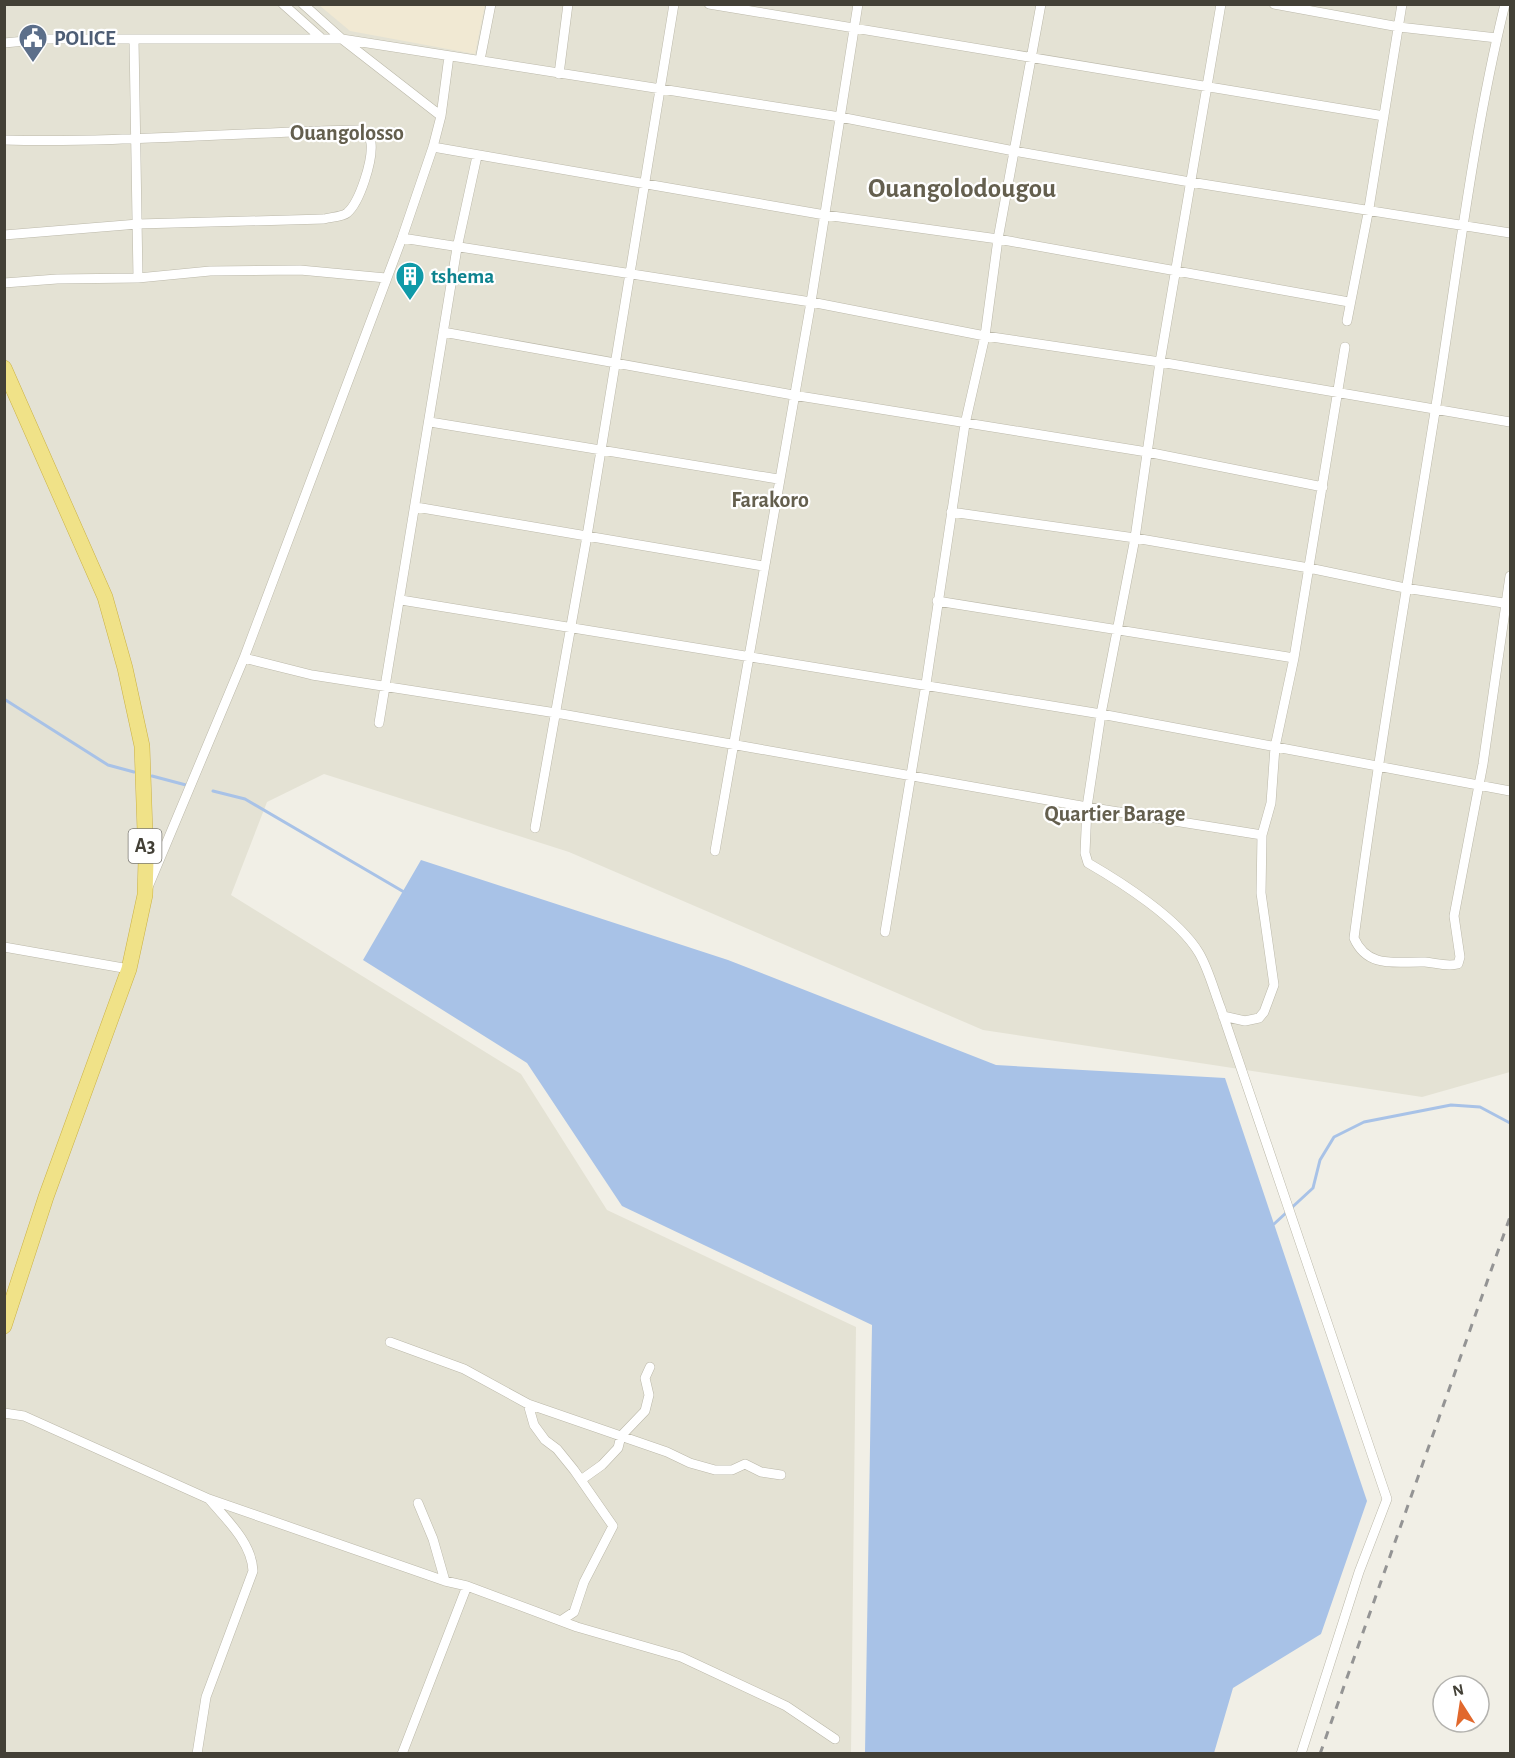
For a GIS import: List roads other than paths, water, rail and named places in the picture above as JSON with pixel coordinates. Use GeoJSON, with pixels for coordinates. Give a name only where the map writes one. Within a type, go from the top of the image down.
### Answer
{"type":"FeatureCollection","features":[{"type":"Feature","properties":{"kind":"highway","name":"A3"},"geometry":{"type":"LineString","coordinates":[[4,368],[105,597],[125,668],[142,746],[145,895],[129,969],[46,1197],[4,1326]]}},
{"type":"Feature","properties":{"kind":"street"},"geometry":{"type":"LineString","coordinates":[[283,4],[320,37]]}},
{"type":"Feature","properties":{"kind":"street"},"geometry":{"type":"LineString","coordinates":[[303,4],[342,39],[441,116]]}},
{"type":"Feature","properties":{"kind":"street"},"geometry":{"type":"LineString","coordinates":[[480,60],[492,4]]}},
{"type":"Feature","properties":{"kind":"street"},"geometry":{"type":"LineString","coordinates":[[559,74],[568,4]]}},
{"type":"Feature","properties":{"kind":"street"},"geometry":{"type":"LineString","coordinates":[[535,828],[602,449],[674,4]]}},
{"type":"Feature","properties":{"kind":"street"},"geometry":{"type":"LineString","coordinates":[[709,4],[1384,116]]}},
{"type":"Feature","properties":{"kind":"street"},"geometry":{"type":"LineString","coordinates":[[715,851],[792,395],[811,302],[858,4]]}},
{"type":"Feature","properties":{"kind":"street"},"geometry":{"type":"LineString","coordinates":[[885,932],[926,684],[965,424],[985,336],[998,239],[1041,4]]}},
{"type":"Feature","properties":{"kind":"street"},"geometry":{"type":"LineString","coordinates":[[1221,4],[1160,362],[1135,538],[1101,714],[1087,807],[1085,853],[1088,863],[1116,879],[1178,928],[1199,953],[1223,1016],[1387,1499],[1359,1572],[1301,1754]]}},
{"type":"Feature","properties":{"kind":"street"},"geometry":{"type":"LineString","coordinates":[[1274,4],[1399,27],[1497,38]]}},
{"type":"Feature","properties":{"kind":"street"},"geometry":{"type":"LineString","coordinates":[[1347,321],[1369,208],[1402,4]]}},
{"type":"Feature","properties":{"kind":"street"},"geometry":{"type":"LineString","coordinates":[[1510,6],[1505,5],[1497,38],[1464,225],[1377,767],[1353,938],[1362,952],[1392,964],[1419,962],[1450,966],[1458,964],[1454,916],[1478,786],[1508,603],[1510,576]]}},
{"type":"Feature","properties":{"kind":"street"},"geometry":{"type":"LineString","coordinates":[[4,42],[320,37],[342,39],[840,117],[1014,152],[1510,232]]}},
{"type":"Feature","properties":{"kind":"street"},"geometry":{"type":"LineString","coordinates":[[134,39],[138,278]]}},
{"type":"Feature","properties":{"kind":"street"},"geometry":{"type":"LineString","coordinates":[[145,895],[244,658],[402,238],[433,147],[441,116],[449,56]]}},
{"type":"Feature","properties":{"kind":"street"},"geometry":{"type":"LineString","coordinates":[[4,140],[137,140],[250,132],[359,130],[368,135],[371,144],[365,177],[356,202],[345,214],[324,219],[138,224],[4,235]]}},
{"type":"Feature","properties":{"kind":"street"},"geometry":{"type":"LineString","coordinates":[[433,147],[825,215],[998,239],[1349,302]]}},
{"type":"Feature","properties":{"kind":"street"},"geometry":{"type":"LineString","coordinates":[[379,723],[457,248],[477,156]]}},
{"type":"Feature","properties":{"kind":"street"},"geometry":{"type":"LineString","coordinates":[[402,238],[811,302],[985,336],[1160,362],[1510,422]]}},
{"type":"Feature","properties":{"kind":"street"},"geometry":{"type":"LineString","coordinates":[[4,283],[57,279],[138,278],[210,271],[289,270],[386,278]]}},
{"type":"Feature","properties":{"kind":"street"},"geometry":{"type":"LineString","coordinates":[[443,332],[792,395],[1147,452],[1323,487]]}},
{"type":"Feature","properties":{"kind":"street"},"geometry":{"type":"LineString","coordinates":[[1223,1016],[1245,1021],[1259,1018],[1264,1012],[1274,985],[1261,893],[1262,835],[1271,803],[1275,747],[1294,658],[1345,347]]}},
{"type":"Feature","properties":{"kind":"street"},"geometry":{"type":"LineString","coordinates":[[430,422],[778,478]]}},
{"type":"Feature","properties":{"kind":"street"},"geometry":{"type":"LineString","coordinates":[[416,507],[763,566]]}},
{"type":"Feature","properties":{"kind":"street"},"geometry":{"type":"LineString","coordinates":[[951,512],[1135,538],[1309,568],[1405,588],[1508,603]]}},
{"type":"Feature","properties":{"kind":"street"},"geometry":{"type":"LineString","coordinates":[[401,600],[1101,714],[1510,791]]}},
{"type":"Feature","properties":{"kind":"street"},"geometry":{"type":"LineString","coordinates":[[937,601],[1294,658]]}},
{"type":"Feature","properties":{"kind":"street"},"geometry":{"type":"LineString","coordinates":[[244,658],[312,675],[383,688],[556,713],[1087,807],[1262,835]]}},
{"type":"Feature","properties":{"kind":"street"},"geometry":{"type":"LineString","coordinates":[[5,948],[129,969]]}},
{"type":"Feature","properties":{"kind":"street"},"geometry":{"type":"LineString","coordinates":[[390,1342],[464,1369],[528,1404],[667,1452],[690,1463],[715,1470],[732,1470],[745,1464],[761,1472],[781,1475]]}},
{"type":"Feature","properties":{"kind":"street"},"geometry":{"type":"LineString","coordinates":[[581,1480],[602,1465],[618,1448],[621,1436],[645,1412],[649,1395],[645,1378],[650,1367]]}},
{"type":"Feature","properties":{"kind":"street"},"geometry":{"type":"LineString","coordinates":[[528,1404],[534,1425],[581,1480],[613,1526],[584,1582],[574,1612],[562,1620]]}},
{"type":"Feature","properties":{"kind":"street"},"geometry":{"type":"LineString","coordinates":[[4,1413],[24,1416],[209,1499],[445,1581],[467,1586],[562,1620],[681,1657],[786,1706],[835,1739]]}},
{"type":"Feature","properties":{"kind":"street"},"geometry":{"type":"LineString","coordinates":[[196,1754],[206,1697],[253,1571],[253,1560],[238,1534],[209,1499]]}},
{"type":"Feature","properties":{"kind":"street"},"geometry":{"type":"LineString","coordinates":[[418,1503],[433,1539],[445,1581]]}},
{"type":"Feature","properties":{"kind":"street"},"geometry":{"type":"LineString","coordinates":[[402,1754],[467,1586]]}},
{"type":"Feature","properties":{"kind":"water"},"geometry":{"type":"Polygon","coordinates":[[[421,860],[728,960],[996,1065],[1225,1078],[1367,1501],[1321,1634],[1233,1688],[1214,1753],[865,1753],[872,1325],[622,1206],[527,1063],[363,960],[421,860]]]}},
{"type":"Feature","properties":{"kind":"waterway"},"geometry":{"type":"LineString","coordinates":[[4,699],[108,765],[134,772]]}},
{"type":"Feature","properties":{"kind":"waterway"},"geometry":{"type":"LineString","coordinates":[[152,776],[186,785]]}},
{"type":"Feature","properties":{"kind":"waterway"},"geometry":{"type":"LineString","coordinates":[[213,791],[245,799],[404,892]]}},
{"type":"Feature","properties":{"kind":"waterway"},"geometry":{"type":"LineString","coordinates":[[1274,1224],[1313,1188],[1320,1160],[1334,1137],[1364,1122],[1451,1105],[1480,1107],[1510,1123]]}},
{"type":"Feature","properties":{"kind":"railway"},"geometry":{"type":"LineString","coordinates":[[1320,1754],[1510,1217]]}},
{"type":"Feature","properties":{"kind":"place","name":"POLICE"},"geometry":{"type":"Point","coordinates":[33,64]}},
{"type":"Feature","properties":{"kind":"place","name":"tshema"},"geometry":{"type":"Point","coordinates":[410,302]}},
{"type":"Feature","properties":{"kind":"district","name":"Ouangolosso"},"geometry":{"type":"Point","coordinates":[347,133]}},
{"type":"Feature","properties":{"kind":"district","name":"Ouangolodougou"},"geometry":{"type":"Point","coordinates":[962,188]}},
{"type":"Feature","properties":{"kind":"district","name":"Farakoro"},"geometry":{"type":"Point","coordinates":[770,500]}},
{"type":"Feature","properties":{"kind":"district","name":"Quartier Barage"},"geometry":{"type":"Point","coordinates":[1115,814]}}]}
